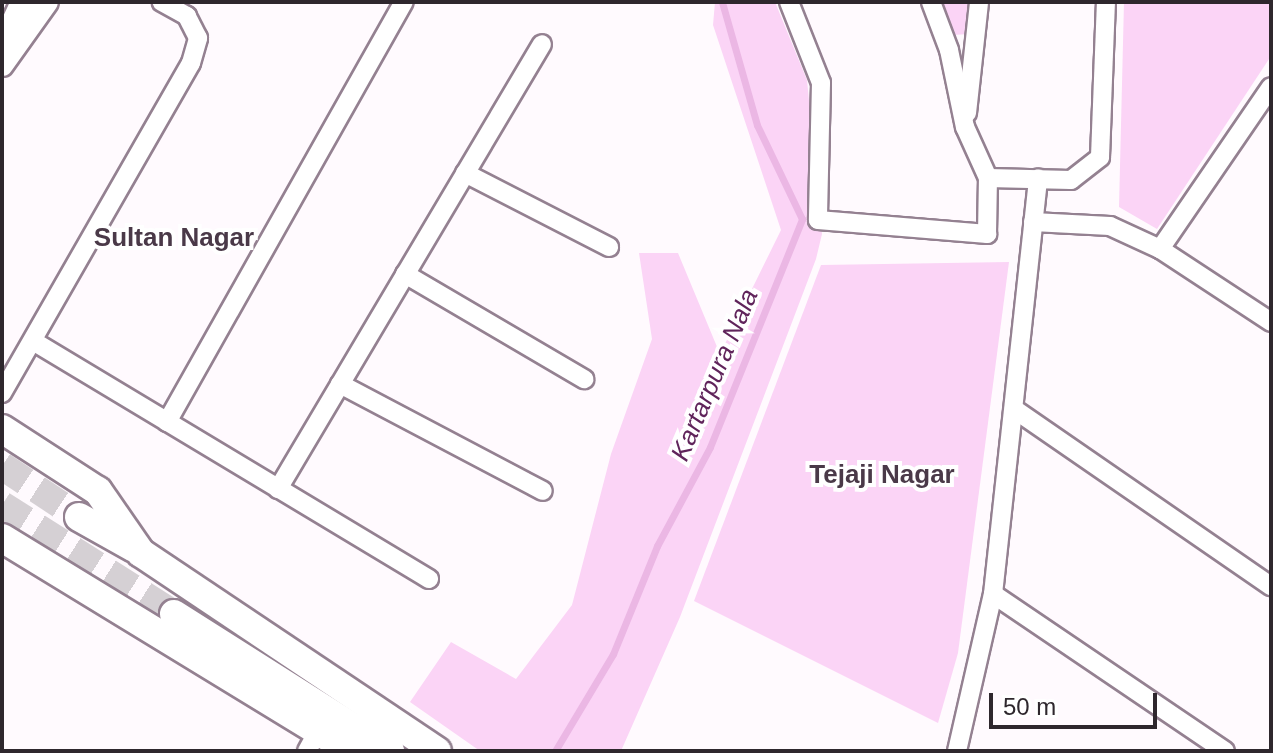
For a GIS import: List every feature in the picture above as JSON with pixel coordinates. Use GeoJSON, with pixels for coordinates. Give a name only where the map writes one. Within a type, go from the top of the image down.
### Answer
{"type":"FeatureCollection","features":[{"type":"Feature","properties":{"kind":"main road"},"geometry":{"type":"LineString","coordinates":[[2,429],[98,491],[141,553]]}},
{"type":"Feature","properties":{"kind":"main road"},"geometry":{"type":"LineString","coordinates":[[79,517],[141,553],[437,751]]}},
{"type":"Feature","properties":{"kind":"main road"},"geometry":{"type":"LineString","coordinates":[[2,538],[313,741],[357,742],[390,751]]}},
{"type":"Feature","properties":{"kind":"main road"},"geometry":{"type":"LineString","coordinates":[[174,614],[357,742]]}},
{"type":"Feature","properties":{"kind":"street"},"geometry":{"type":"LineString","coordinates":[[2,45],[22,2]]}},
{"type":"Feature","properties":{"kind":"street"},"geometry":{"type":"LineString","coordinates":[[2,65],[47,2]]}},
{"type":"Feature","properties":{"kind":"street"},"geometry":{"type":"LineString","coordinates":[[2,393],[191,63],[198,38],[187,16],[162,2]]}},
{"type":"Feature","properties":{"kind":"street"},"geometry":{"type":"LineString","coordinates":[[167,422],[404,2]]}},
{"type":"Feature","properties":{"kind":"street"},"geometry":{"type":"LineString","coordinates":[[789,2],[821,83],[818,220],[987,234],[988,178],[965,127],[949,50],[931,2]]}},
{"type":"Feature","properties":{"kind":"street"},"geometry":{"type":"LineString","coordinates":[[965,127],[979,2]]}},
{"type":"Feature","properties":{"kind":"street"},"geometry":{"type":"LineString","coordinates":[[988,178],[1071,180],[1100,157],[1106,2]]}},
{"type":"Feature","properties":{"kind":"street"},"geometry":{"type":"LineString","coordinates":[[278,489],[542,44]]}},
{"type":"Feature","properties":{"kind":"street"},"geometry":{"type":"LineString","coordinates":[[1160,249],[1271,87]]}},
{"type":"Feature","properties":{"kind":"street"},"geometry":{"type":"LineString","coordinates":[[465,173],[609,247]]}},
{"type":"Feature","properties":{"kind":"street"},"geometry":{"type":"LineString","coordinates":[[957,751],[993,594],[1038,178]]}},
{"type":"Feature","properties":{"kind":"street"},"geometry":{"type":"LineString","coordinates":[[1033,222],[1110,226],[1160,249],[1271,322]]}},
{"type":"Feature","properties":{"kind":"street"},"geometry":{"type":"LineString","coordinates":[[405,274],[584,379]]}},
{"type":"Feature","properties":{"kind":"street"},"geometry":{"type":"LineString","coordinates":[[33,341],[429,579]]}},
{"type":"Feature","properties":{"kind":"street"},"geometry":{"type":"LineString","coordinates":[[340,384],[543,491]]}},
{"type":"Feature","properties":{"kind":"street"},"geometry":{"type":"LineString","coordinates":[[1014,409],[1271,586]]}},
{"type":"Feature","properties":{"kind":"street"},"geometry":{"type":"LineString","coordinates":[[993,594],[1225,751]]}},
{"type":"Feature","properties":{"kind":"shaded area"},"geometry":{"type":"Polygon","coordinates":[[[715,2],[775,2],[807,80],[822,234],[816,259],[680,617],[621,751],[480,751],[410,702],[451,642],[516,679],[572,605],[611,454],[652,339],[639,253],[678,253],[720,354],[781,230],[713,25],[715,2]]]}},
{"type":"Feature","properties":{"kind":"shaded area"},"geometry":{"type":"Polygon","coordinates":[[[940,2],[971,2],[969,34],[953,35],[940,2]]]}},
{"type":"Feature","properties":{"kind":"shaded area"},"geometry":{"type":"Polygon","coordinates":[[[1124,2],[1271,2],[1271,56],[1157,229],[1119,207],[1124,2]]]}},
{"type":"Feature","properties":{"kind":"shaded area"},"geometry":{"type":"Polygon","coordinates":[[[1009,262],[958,653],[938,723],[694,601],[821,265],[1009,262]]]}},
{"type":"Feature","properties":{"kind":"waterway","name":"Kartarpura Nala"},"geometry":{"type":"LineString","coordinates":[[555,751],[613,654],[657,546],[710,447],[802,219],[757,125],[722,2]]}},
{"type":"Feature","properties":{"kind":"tunnel"},"geometry":{"type":"LineString","coordinates":[[2,466],[79,517]]}},
{"type":"Feature","properties":{"kind":"tunnel"},"geometry":{"type":"LineString","coordinates":[[2,505],[174,614]]}},
{"type":"Feature","properties":{"kind":"district","name":"Sultan Nagar"},"geometry":{"type":"Point","coordinates":[174,238]}},
{"type":"Feature","properties":{"kind":"district","name":"Tejaji Nagar"},"geometry":{"type":"Point","coordinates":[882,475]}}]}
